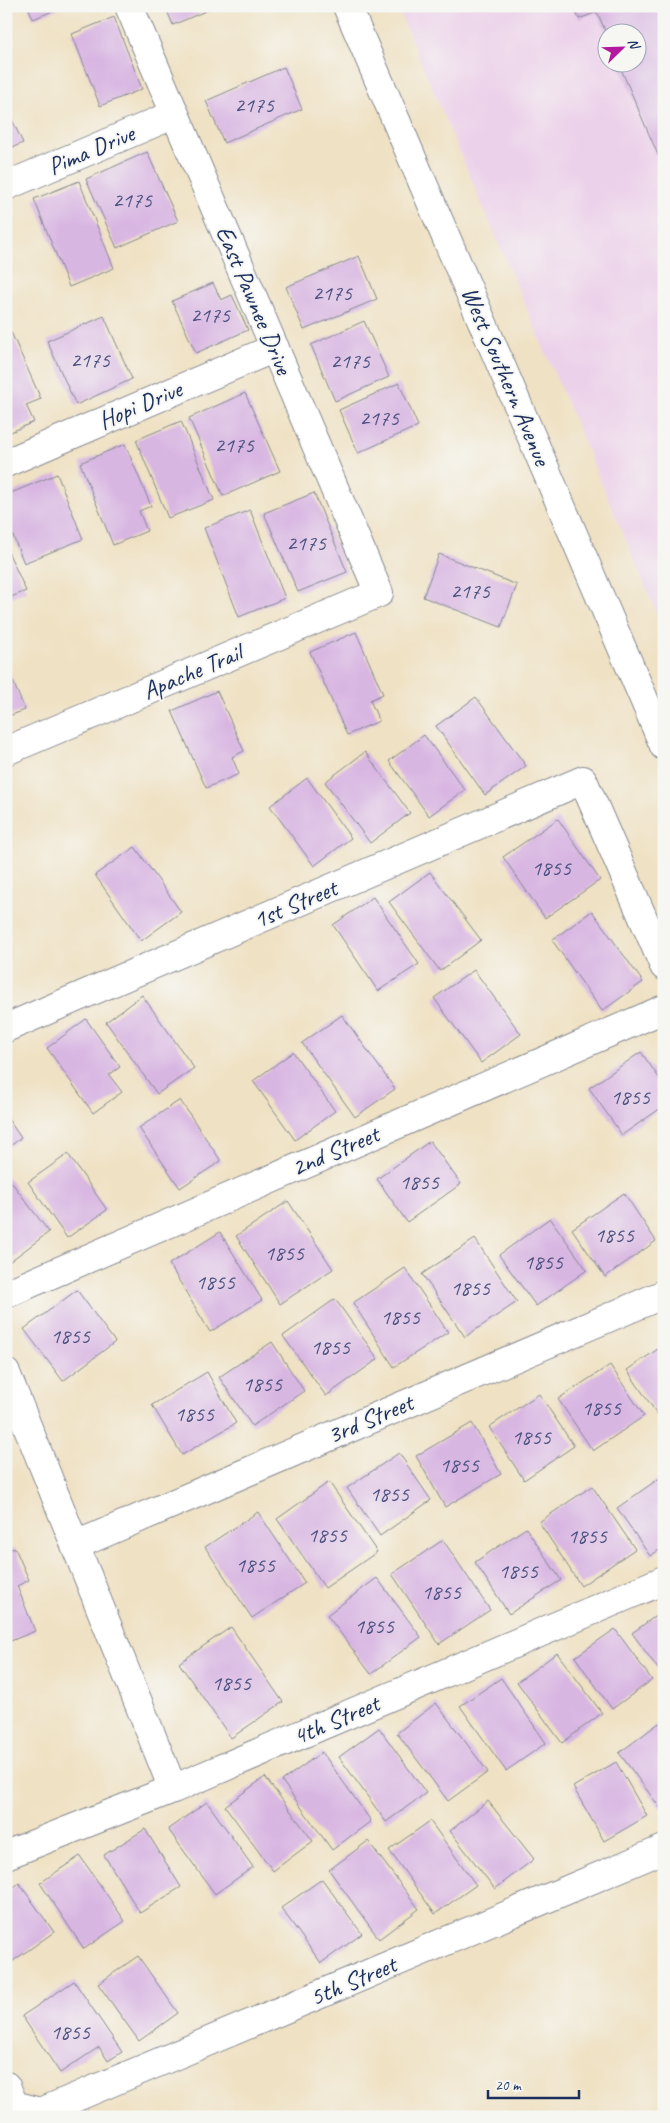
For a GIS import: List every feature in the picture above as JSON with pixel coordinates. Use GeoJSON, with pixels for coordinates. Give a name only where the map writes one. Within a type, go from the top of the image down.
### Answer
{"type":"FeatureCollection","features":[{"type":"Feature","properties":{"kind":"main road","name":"East Pawnee Drive"},"geometry":{"type":"LineString","coordinates":[[129,6],[379,593]]}},
{"type":"Feature","properties":{"kind":"main road","name":"West Southern Avenue"},"geometry":{"type":"LineString","coordinates":[[347,6],[664,746]]}},
{"type":"Feature","properties":{"kind":"main road","name":"Pima Drive"},"geometry":{"type":"LineString","coordinates":[[6,186],[175,114]]}},
{"type":"Feature","properties":{"kind":"main road","name":"Hopi Drive"},"geometry":{"type":"LineString","coordinates":[[6,462],[275,348]]}},
{"type":"Feature","properties":{"kind":"main road","name":"Apache Trail"},"geometry":{"type":"LineString","coordinates":[[6,751],[379,593]]}},
{"type":"Feature","properties":{"kind":"main road","name":"1st Street"},"geometry":{"type":"LineString","coordinates":[[6,1028],[583,780],[664,966]]}},
{"type":"Feature","properties":{"kind":"main road","name":"2nd Street"},"geometry":{"type":"LineString","coordinates":[[6,1294],[664,1009]]}},
{"type":"Feature","properties":{"kind":"main road","name":"3rd Street"},"geometry":{"type":"LineString","coordinates":[[76,1545],[664,1294]]}},
{"type":"Feature","properties":{"kind":"main road"},"geometry":{"type":"LineString","coordinates":[[6,1373],[174,1789]]}},
{"type":"Feature","properties":{"kind":"main road","name":"4th Street"},"geometry":{"type":"LineString","coordinates":[[6,1855],[174,1789],[664,1580]]}},
{"type":"Feature","properties":{"kind":"main road","name":"5th Street"},"geometry":{"type":"LineString","coordinates":[[6,2086],[14,2105],[41,2112],[664,1849]]}},
{"type":"Feature","properties":{"kind":"shaded area"},"geometry":{"type":"Polygon","coordinates":[[[397,6],[664,6],[664,633],[656,615],[657,613],[397,6]]]}},
{"type":"Feature","properties":{"kind":"building"},"geometry":{"type":"Polygon","coordinates":[[[28,6],[65,6],[33,19],[28,6]]]}},
{"type":"Feature","properties":{"kind":"building"},"geometry":{"type":"Polygon","coordinates":[[[165,6],[217,6],[173,25],[165,6]]]}},
{"type":"Feature","properties":{"kind":"building"},"geometry":{"type":"Polygon","coordinates":[[[573,6],[664,6],[664,169],[622,72],[648,72],[648,22],[601,22],[597,12],[579,19],[573,6]]]}},
{"type":"Feature","properties":{"kind":"building"},"geometry":{"type":"Polygon","coordinates":[[[114,17],[142,89],[100,106],[72,34],[114,17]]]}},
{"type":"Feature","properties":{"kind":"building"},"geometry":{"type":"Polygon","coordinates":[[[284,67],[302,109],[224,143],[206,101],[284,67]]]}},
{"type":"Feature","properties":{"kind":"building"},"geometry":{"type":"Polygon","coordinates":[[[6,107],[23,143],[6,150],[6,107]]]}},
{"type":"Feature","properties":{"kind":"building"},"geometry":{"type":"Polygon","coordinates":[[[147,152],[178,221],[117,248],[86,179],[147,152]]]}},
{"type":"Feature","properties":{"kind":"building"},"geometry":{"type":"Polygon","coordinates":[[[79,181],[114,268],[69,287],[34,199],[79,181]]]}},
{"type":"Feature","properties":{"kind":"building"},"geometry":{"type":"Polygon","coordinates":[[[359,256],[377,299],[304,330],[286,287],[359,256]]]}},
{"type":"Feature","properties":{"kind":"building"},"geometry":{"type":"Polygon","coordinates":[[[213,283],[221,300],[232,295],[248,330],[196,353],[172,301],[213,283]]]}},
{"type":"Feature","properties":{"kind":"building"},"geometry":{"type":"Polygon","coordinates":[[[104,316],[132,379],[76,405],[47,341],[104,316]]]}},
{"type":"Feature","properties":{"kind":"building"},"geometry":{"type":"Polygon","coordinates":[[[364,321],[389,377],[335,401],[311,345],[364,321]]]}},
{"type":"Feature","properties":{"kind":"building"},"geometry":{"type":"Polygon","coordinates":[[[11,332],[41,399],[26,405],[34,422],[6,434],[6,335],[11,332]]]}},
{"type":"Feature","properties":{"kind":"building"},"geometry":{"type":"Polygon","coordinates":[[[399,383],[418,426],[358,453],[339,410],[399,383]]]}},
{"type":"Feature","properties":{"kind":"building"},"geometry":{"type":"Polygon","coordinates":[[[245,393],[280,471],[223,496],[189,418],[245,393]]]}},
{"type":"Feature","properties":{"kind":"building"},"geometry":{"type":"Polygon","coordinates":[[[181,421],[214,500],[168,518],[136,440],[181,421]]]}},
{"type":"Feature","properties":{"kind":"building"},"geometry":{"type":"Polygon","coordinates":[[[125,444],[151,506],[139,511],[147,531],[113,545],[80,463],[125,444]]]}},
{"type":"Feature","properties":{"kind":"building"},"geometry":{"type":"Polygon","coordinates":[[[57,474],[83,539],[24,563],[6,519],[6,495],[57,474]]]}},
{"type":"Feature","properties":{"kind":"building"},"geometry":{"type":"Polygon","coordinates":[[[314,493],[347,572],[298,592],[264,513],[314,493]]]}},
{"type":"Feature","properties":{"kind":"building"},"geometry":{"type":"Polygon","coordinates":[[[250,510],[285,598],[239,617],[204,528],[250,510]]]}},
{"type":"Feature","properties":{"kind":"building"},"geometry":{"type":"Polygon","coordinates":[[[6,547],[26,591],[6,599],[6,547]]]}},
{"type":"Feature","properties":{"kind":"building"},"geometry":{"type":"Polygon","coordinates":[[[439,554],[517,585],[501,627],[423,597],[439,554]]]}},
{"type":"Feature","properties":{"kind":"building"},"geometry":{"type":"Polygon","coordinates":[[[356,632],[383,694],[370,700],[379,721],[347,735],[310,652],[356,632]]]}},
{"type":"Feature","properties":{"kind":"building"},"geometry":{"type":"Polygon","coordinates":[[[6,665],[25,710],[6,717],[6,665]]]}},
{"type":"Feature","properties":{"kind":"building"},"geometry":{"type":"Polygon","coordinates":[[[217,691],[244,751],[232,757],[239,774],[206,788],[172,711],[217,691]]]}},
{"type":"Feature","properties":{"kind":"building"},"geometry":{"type":"Polygon","coordinates":[[[476,697],[526,766],[485,795],[436,726],[476,697]]]}},
{"type":"Feature","properties":{"kind":"building"},"geometry":{"type":"Polygon","coordinates":[[[424,735],[465,790],[429,816],[389,761],[424,735]]]}},
{"type":"Feature","properties":{"kind":"building"},"geometry":{"type":"Polygon","coordinates":[[[365,752],[410,813],[370,843],[325,782],[365,752]]]}},
{"type":"Feature","properties":{"kind":"building"},"geometry":{"type":"Polygon","coordinates":[[[307,778],[351,838],[314,866],[270,806],[307,778]]]}},
{"type":"Feature","properties":{"kind":"building"},"geometry":{"type":"Polygon","coordinates":[[[558,819],[600,880],[545,918],[503,857],[558,819]]]}},
{"type":"Feature","properties":{"kind":"building"},"geometry":{"type":"Polygon","coordinates":[[[135,847],[181,912],[141,941],[95,875],[135,847]]]}},
{"type":"Feature","properties":{"kind":"building"},"geometry":{"type":"Polygon","coordinates":[[[430,872],[481,940],[440,971],[389,902],[430,872]]]}},
{"type":"Feature","properties":{"kind":"building"},"geometry":{"type":"Polygon","coordinates":[[[373,897],[419,964],[378,991],[333,925],[373,897]]]}},
{"type":"Feature","properties":{"kind":"building"},"geometry":{"type":"Polygon","coordinates":[[[592,911],[643,982],[602,1011],[552,940],[592,911]]]}},
{"type":"Feature","properties":{"kind":"building"},"geometry":{"type":"Polygon","coordinates":[[[474,970],[521,1034],[481,1063],[434,998],[474,970]]]}},
{"type":"Feature","properties":{"kind":"building"},"geometry":{"type":"Polygon","coordinates":[[[142,995],[194,1068],[157,1094],[106,1022],[142,995]]]}},
{"type":"Feature","properties":{"kind":"building"},"geometry":{"type":"Polygon","coordinates":[[[342,1015],[395,1089],[355,1117],[302,1043],[342,1015]]]}},
{"type":"Feature","properties":{"kind":"building"},"geometry":{"type":"Polygon","coordinates":[[[86,1019],[120,1067],[109,1075],[122,1092],[93,1113],[47,1048],[86,1019]]]}},
{"type":"Feature","properties":{"kind":"building"},"geometry":{"type":"Polygon","coordinates":[[[293,1052],[335,1111],[295,1140],[253,1081],[293,1052]]]}},
{"type":"Feature","properties":{"kind":"building"},"geometry":{"type":"Polygon","coordinates":[[[641,1052],[664,1085],[664,1106],[622,1135],[589,1088],[641,1052]]]}},
{"type":"Feature","properties":{"kind":"building"},"geometry":{"type":"Polygon","coordinates":[[[180,1100],[221,1161],[180,1188],[139,1128],[180,1100]]]}},
{"type":"Feature","properties":{"kind":"building"},"geometry":{"type":"Polygon","coordinates":[[[6,1116],[21,1138],[6,1149],[6,1116]]]}},
{"type":"Feature","properties":{"kind":"building"},"geometry":{"type":"Polygon","coordinates":[[[430,1141],[461,1184],[407,1222],[377,1179],[430,1141]]]}},
{"type":"Feature","properties":{"kind":"building"},"geometry":{"type":"Polygon","coordinates":[[[68,1154],[107,1210],[67,1238],[28,1182],[68,1154]]]}},
{"type":"Feature","properties":{"kind":"building"},"geometry":{"type":"Polygon","coordinates":[[[6,1175],[49,1232],[9,1262],[6,1258],[6,1175]]]}},
{"type":"Feature","properties":{"kind":"building"},"geometry":{"type":"Polygon","coordinates":[[[624,1193],[656,1241],[605,1277],[572,1229],[624,1193]]]}},
{"type":"Feature","properties":{"kind":"building"},"geometry":{"type":"Polygon","coordinates":[[[288,1201],[333,1269],[280,1304],[236,1236],[288,1201]]]}},
{"type":"Feature","properties":{"kind":"building"},"geometry":{"type":"Polygon","coordinates":[[[550,1218],[587,1270],[536,1306],[499,1255],[550,1218]]]}},
{"type":"Feature","properties":{"kind":"building"},"geometry":{"type":"Polygon","coordinates":[[[220,1232],[262,1300],[210,1332],[169,1264],[220,1232]]]}},
{"type":"Feature","properties":{"kind":"building"},"geometry":{"type":"Polygon","coordinates":[[[475,1239],[517,1302],[465,1337],[422,1274],[475,1239]]]}},
{"type":"Feature","properties":{"kind":"building"},"geometry":{"type":"Polygon","coordinates":[[[405,1268],[448,1332],[394,1367],[353,1303],[405,1268]]]}},
{"type":"Feature","properties":{"kind":"building"},"geometry":{"type":"Polygon","coordinates":[[[77,1290],[115,1342],[63,1381],[24,1329],[77,1290]]]}},
{"type":"Feature","properties":{"kind":"building"},"geometry":{"type":"Polygon","coordinates":[[[335,1299],[378,1359],[326,1396],[283,1336],[335,1299]]]}},
{"type":"Feature","properties":{"kind":"building"},"geometry":{"type":"Polygon","coordinates":[[[272,1342],[304,1391],[252,1426],[219,1377],[272,1342]]]}},
{"type":"Feature","properties":{"kind":"building"},"geometry":{"type":"Polygon","coordinates":[[[664,1345],[664,1424],[627,1370],[664,1345]]]}},
{"type":"Feature","properties":{"kind":"building"},"geometry":{"type":"Polygon","coordinates":[[[610,1365],[644,1416],[593,1451],[558,1399],[610,1365]]]}},
{"type":"Feature","properties":{"kind":"building"},"geometry":{"type":"Polygon","coordinates":[[[207,1372],[236,1423],[182,1455],[152,1405],[207,1372]]]}},
{"type":"Feature","properties":{"kind":"building"},"geometry":{"type":"Polygon","coordinates":[[[539,1394],[574,1446],[524,1480],[489,1427],[539,1394]]]}},
{"type":"Feature","properties":{"kind":"building"},"geometry":{"type":"Polygon","coordinates":[[[472,1423],[501,1474],[445,1507],[416,1456],[472,1423]]]}},
{"type":"Feature","properties":{"kind":"building"},"geometry":{"type":"Polygon","coordinates":[[[399,1453],[431,1500],[380,1536],[347,1488],[399,1453]]]}},
{"type":"Feature","properties":{"kind":"building"},"geometry":{"type":"Polygon","coordinates":[[[664,1475],[664,1547],[650,1556],[617,1508],[664,1475]]]}},
{"type":"Feature","properties":{"kind":"building"},"geometry":{"type":"Polygon","coordinates":[[[329,1482],[377,1552],[325,1588],[277,1519],[329,1482]]]}},
{"type":"Feature","properties":{"kind":"building"},"geometry":{"type":"Polygon","coordinates":[[[592,1486],[635,1549],[581,1586],[539,1522],[592,1486]]]}},
{"type":"Feature","properties":{"kind":"building"},"geometry":{"type":"Polygon","coordinates":[[[258,1512],[305,1583],[252,1618],[205,1547],[258,1512]]]}},
{"type":"Feature","properties":{"kind":"building"},"geometry":{"type":"Polygon","coordinates":[[[526,1528],[561,1580],[509,1614],[475,1562],[526,1528]]]}},
{"type":"Feature","properties":{"kind":"building"},"geometry":{"type":"Polygon","coordinates":[[[443,1540],[490,1610],[439,1644],[392,1574],[443,1540]]]}},
{"type":"Feature","properties":{"kind":"building"},"geometry":{"type":"Polygon","coordinates":[[[15,1548],[29,1580],[17,1586],[35,1631],[6,1643],[6,1551],[15,1548]]]}},
{"type":"Feature","properties":{"kind":"building"},"geometry":{"type":"Polygon","coordinates":[[[377,1578],[421,1637],[371,1674],[327,1615],[377,1578]]]}},
{"type":"Feature","properties":{"kind":"building"},"geometry":{"type":"Polygon","coordinates":[[[664,1610],[664,1677],[632,1633],[664,1610]]]}},
{"type":"Feature","properties":{"kind":"building"},"geometry":{"type":"Polygon","coordinates":[[[231,1627],[283,1702],[231,1738],[179,1663],[231,1627]]]}},
{"type":"Feature","properties":{"kind":"building"},"geometry":{"type":"Polygon","coordinates":[[[615,1629],[652,1680],[612,1709],[575,1657],[615,1629]]]}},
{"type":"Feature","properties":{"kind":"building"},"geometry":{"type":"Polygon","coordinates":[[[557,1653],[602,1713],[562,1743],[517,1682],[557,1653]]]}},
{"type":"Feature","properties":{"kind":"building"},"geometry":{"type":"Polygon","coordinates":[[[501,1678],[546,1743],[506,1771],[460,1706],[501,1678]]]}},
{"type":"Feature","properties":{"kind":"building"},"geometry":{"type":"Polygon","coordinates":[[[436,1703],[488,1772],[448,1801],[397,1733],[436,1703]]]}},
{"type":"Feature","properties":{"kind":"building"},"geometry":{"type":"Polygon","coordinates":[[[659,1723],[664,1729],[664,1813],[619,1753],[659,1723]]]}},
{"type":"Feature","properties":{"kind":"building"},"geometry":{"type":"Polygon","coordinates":[[[379,1728],[426,1793],[386,1822],[339,1757],[379,1728]]]}},
{"type":"Feature","properties":{"kind":"building"},"geometry":{"type":"Polygon","coordinates":[[[322,1752],[371,1821],[332,1850],[282,1781],[322,1752]]]}},
{"type":"Feature","properties":{"kind":"building"},"geometry":{"type":"Polygon","coordinates":[[[616,1762],[647,1816],[604,1841],[573,1787],[616,1762]]]}},
{"type":"Feature","properties":{"kind":"building"},"geometry":{"type":"Polygon","coordinates":[[[265,1777],[313,1841],[273,1871],[225,1806],[265,1777]]]}},
{"type":"Feature","properties":{"kind":"building"},"geometry":{"type":"Polygon","coordinates":[[[488,1801],[534,1859],[495,1889],[450,1831],[488,1801]]]}},
{"type":"Feature","properties":{"kind":"building"},"geometry":{"type":"Polygon","coordinates":[[[207,1802],[253,1867],[215,1894],[168,1829],[207,1802]]]}},
{"type":"Feature","properties":{"kind":"building"},"geometry":{"type":"Polygon","coordinates":[[[430,1821],[476,1885],[435,1914],[389,1850],[430,1821]]]}},
{"type":"Feature","properties":{"kind":"building"},"geometry":{"type":"Polygon","coordinates":[[[145,1829],[181,1887],[140,1913],[104,1855],[145,1829]]]}},
{"type":"Feature","properties":{"kind":"building"},"geometry":{"type":"Polygon","coordinates":[[[368,1841],[419,1909],[379,1939],[329,1870],[368,1841]]]}},
{"type":"Feature","properties":{"kind":"building"},"geometry":{"type":"Polygon","coordinates":[[[80,1856],[125,1921],[84,1949],[40,1883],[80,1856]]]}},
{"type":"Feature","properties":{"kind":"building"},"geometry":{"type":"Polygon","coordinates":[[[322,1879],[362,1934],[321,1963],[281,1908],[322,1879]]]}},
{"type":"Feature","properties":{"kind":"building"},"geometry":{"type":"Polygon","coordinates":[[[19,1883],[54,1932],[6,1966],[6,1893],[19,1883]]]}},
{"type":"Feature","properties":{"kind":"building"},"geometry":{"type":"Polygon","coordinates":[[[138,1956],[178,2013],[139,2041],[98,1984],[138,1956]]]}},
{"type":"Feature","properties":{"kind":"building"},"geometry":{"type":"Polygon","coordinates":[[[74,1981],[122,2052],[108,2061],[99,2047],[60,2073],[22,2016],[74,1981]]]}}]}
